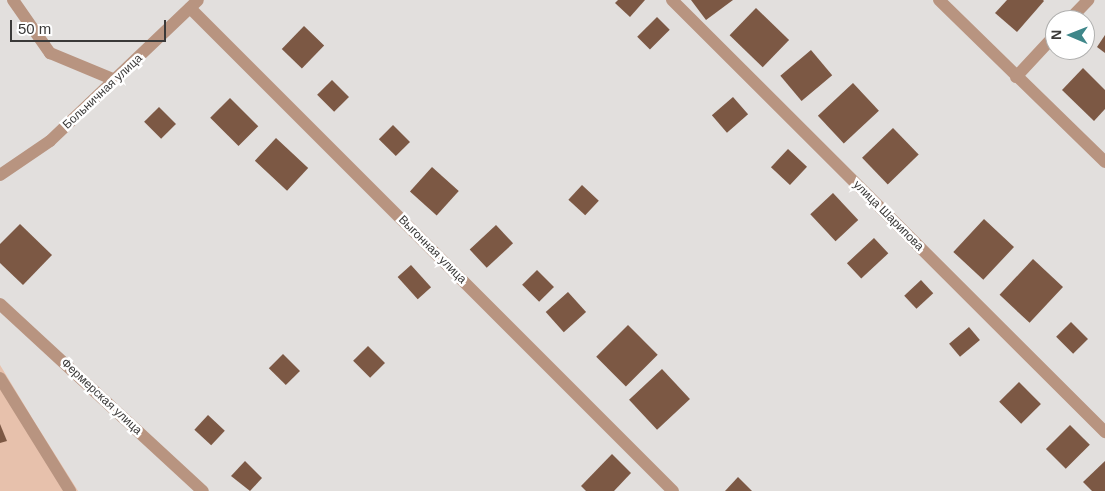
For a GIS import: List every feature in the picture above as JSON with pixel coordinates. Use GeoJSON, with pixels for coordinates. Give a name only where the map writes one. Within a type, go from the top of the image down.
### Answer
{"type":"FeatureCollection","features":[{"type":"Feature","properties":{"kind":"street"},"geometry":{"type":"LineString","coordinates":[[13,0],[50,53],[115,80]]}},
{"type":"Feature","properties":{"kind":"street","name":"улица Шарипова"},"geometry":{"type":"LineString","coordinates":[[672,0],[1105,432]]}},
{"type":"Feature","properties":{"kind":"street"},"geometry":{"type":"LineString","coordinates":[[939,0],[1105,162]]}},
{"type":"Feature","properties":{"kind":"street"},"geometry":{"type":"LineString","coordinates":[[1078,10],[1088,0]]}},
{"type":"Feature","properties":{"kind":"street","name":"Больничная улица"},"geometry":{"type":"LineString","coordinates":[[0,174],[50,141],[194,4]]}},
{"type":"Feature","properties":{"kind":"street","name":"Выгонная улица"},"geometry":{"type":"LineString","coordinates":[[194,4],[673,491]]}},
{"type":"Feature","properties":{"kind":"street"},"geometry":{"type":"LineString","coordinates":[[1016,77],[1045,46]]}},
{"type":"Feature","properties":{"kind":"street","name":"Фермерская улица"},"geometry":{"type":"LineString","coordinates":[[0,304],[203,491]]}},
{"type":"Feature","properties":{"kind":"street"},"geometry":{"type":"LineString","coordinates":[[0,378],[70,491]]}},
{"type":"Feature","properties":{"kind":"shaded area"},"geometry":{"type":"Polygon","coordinates":[[[0,365],[34,421],[78,491],[0,491],[0,365]]]}},
{"type":"Feature","properties":{"kind":"building"},"geometry":{"type":"Polygon","coordinates":[[[618,0],[645,0],[630,17],[615,3],[618,0]]]}},
{"type":"Feature","properties":{"kind":"building"},"geometry":{"type":"Polygon","coordinates":[[[691,0],[733,0],[706,20],[691,0]]]}},
{"type":"Feature","properties":{"kind":"building"},"geometry":{"type":"Polygon","coordinates":[[[1007,0],[1044,1],[1017,32],[995,13],[1007,0]]]}},
{"type":"Feature","properties":{"kind":"building"},"geometry":{"type":"Polygon","coordinates":[[[756,8],[789,40],[763,67],[730,35],[756,8]]]}},
{"type":"Feature","properties":{"kind":"building"},"geometry":{"type":"Polygon","coordinates":[[[657,17],[670,30],[650,50],[637,37],[657,17]]]}},
{"type":"Feature","properties":{"kind":"building"},"geometry":{"type":"Polygon","coordinates":[[[304,26],[324,45],[302,68],[282,49],[304,26]]]}},
{"type":"Feature","properties":{"kind":"building"},"geometry":{"type":"Polygon","coordinates":[[[1105,35],[1105,53],[1097,47],[1105,35]]]}},
{"type":"Feature","properties":{"kind":"building"},"geometry":{"type":"Polygon","coordinates":[[[811,50],[832,75],[802,101],[780,76],[811,50]]]}},
{"type":"Feature","properties":{"kind":"building"},"geometry":{"type":"Polygon","coordinates":[[[1083,68],[1105,90],[1105,109],[1094,121],[1062,90],[1083,68]]]}},
{"type":"Feature","properties":{"kind":"building"},"geometry":{"type":"Polygon","coordinates":[[[332,80],[349,97],[334,112],[317,95],[332,80]]]}},
{"type":"Feature","properties":{"kind":"building"},"geometry":{"type":"Polygon","coordinates":[[[853,83],[879,111],[844,144],[818,116],[853,83]]]}},
{"type":"Feature","properties":{"kind":"building"},"geometry":{"type":"Polygon","coordinates":[[[733,97],[748,114],[727,133],[712,115],[733,97]]]}},
{"type":"Feature","properties":{"kind":"building"},"geometry":{"type":"Polygon","coordinates":[[[230,98],[258,126],[238,146],[210,118],[230,98]]]}},
{"type":"Feature","properties":{"kind":"building"},"geometry":{"type":"Polygon","coordinates":[[[159,107],[176,124],[161,139],[144,122],[159,107]]]}},
{"type":"Feature","properties":{"kind":"building"},"geometry":{"type":"Polygon","coordinates":[[[393,125],[410,142],[396,156],[379,139],[393,125]]]}},
{"type":"Feature","properties":{"kind":"building"},"geometry":{"type":"Polygon","coordinates":[[[893,128],[919,155],[888,184],[862,158],[893,128]]]}},
{"type":"Feature","properties":{"kind":"building"},"geometry":{"type":"Polygon","coordinates":[[[276,138],[308,168],[287,191],[255,161],[276,138]]]}},
{"type":"Feature","properties":{"kind":"building"},"geometry":{"type":"Polygon","coordinates":[[[788,149],[807,167],[790,185],[771,167],[788,149]]]}},
{"type":"Feature","properties":{"kind":"building"},"geometry":{"type":"Polygon","coordinates":[[[432,167],[459,191],[437,216],[410,192],[432,167]]]}},
{"type":"Feature","properties":{"kind":"building"},"geometry":{"type":"Polygon","coordinates":[[[582,185],[599,201],[585,215],[568,200],[582,185]]]}},
{"type":"Feature","properties":{"kind":"building"},"geometry":{"type":"Polygon","coordinates":[[[833,193],[858,220],[836,241],[810,214],[833,193]]]}},
{"type":"Feature","properties":{"kind":"building"},"geometry":{"type":"Polygon","coordinates":[[[984,219],[1014,247],[983,280],[953,252],[984,219]]]}},
{"type":"Feature","properties":{"kind":"building"},"geometry":{"type":"Polygon","coordinates":[[[20,224],[52,255],[23,285],[0,263],[0,244],[20,224]]]}},
{"type":"Feature","properties":{"kind":"building"},"geometry":{"type":"Polygon","coordinates":[[[496,225],[513,243],[487,268],[470,250],[496,225]]]}},
{"type":"Feature","properties":{"kind":"building"},"geometry":{"type":"Polygon","coordinates":[[[874,238],[888,253],[861,279],[847,263],[874,238]]]}},
{"type":"Feature","properties":{"kind":"building"},"geometry":{"type":"Polygon","coordinates":[[[1033,259],[1063,287],[1030,323],[1000,295],[1033,259]]]}},
{"type":"Feature","properties":{"kind":"building"},"geometry":{"type":"Polygon","coordinates":[[[411,265],[431,287],[418,299],[398,277],[411,265]]]}},
{"type":"Feature","properties":{"kind":"building"},"geometry":{"type":"Polygon","coordinates":[[[537,270],[554,287],[539,302],[522,285],[537,270]]]}},
{"type":"Feature","properties":{"kind":"building"},"geometry":{"type":"Polygon","coordinates":[[[921,280],[933,293],[916,309],[904,296],[921,280]]]}},
{"type":"Feature","properties":{"kind":"building"},"geometry":{"type":"Polygon","coordinates":[[[568,292],[586,312],[564,332],[546,312],[568,292]]]}},
{"type":"Feature","properties":{"kind":"building"},"geometry":{"type":"Polygon","coordinates":[[[1071,322],[1088,339],[1073,354],[1056,337],[1071,322]]]}},
{"type":"Feature","properties":{"kind":"building"},"geometry":{"type":"Polygon","coordinates":[[[628,325],[658,355],[626,387],[596,357],[628,325]]]}},
{"type":"Feature","properties":{"kind":"building"},"geometry":{"type":"Polygon","coordinates":[[[969,327],[980,340],[960,357],[949,344],[969,327]]]}},
{"type":"Feature","properties":{"kind":"building"},"geometry":{"type":"Polygon","coordinates":[[[368,346],[385,363],[370,378],[353,361],[368,346]]]}},
{"type":"Feature","properties":{"kind":"building"},"geometry":{"type":"Polygon","coordinates":[[[283,354],[300,371],[286,385],[269,368],[283,354]]]}},
{"type":"Feature","properties":{"kind":"building"},"geometry":{"type":"Polygon","coordinates":[[[662,369],[690,399],[657,430],[629,400],[662,369]]]}},
{"type":"Feature","properties":{"kind":"building"},"geometry":{"type":"Polygon","coordinates":[[[1019,382],[1041,404],[1021,424],[999,402],[1019,382]]]}},
{"type":"Feature","properties":{"kind":"building"},"geometry":{"type":"Polygon","coordinates":[[[208,415],[225,431],[211,445],[194,430],[208,415]]]}},
{"type":"Feature","properties":{"kind":"building"},"geometry":{"type":"Polygon","coordinates":[[[0,424],[7,441],[0,443],[0,424]]]}},
{"type":"Feature","properties":{"kind":"building"},"geometry":{"type":"Polygon","coordinates":[[[1070,425],[1090,445],[1066,469],[1046,449],[1070,425]]]}},
{"type":"Feature","properties":{"kind":"building"},"geometry":{"type":"Polygon","coordinates":[[[612,454],[631,473],[614,491],[586,491],[581,486],[612,454]]]}},
{"type":"Feature","properties":{"kind":"building"},"geometry":{"type":"Polygon","coordinates":[[[245,461],[262,478],[250,491],[231,476],[245,461]]]}},
{"type":"Feature","properties":{"kind":"building"},"geometry":{"type":"Polygon","coordinates":[[[1105,461],[1105,491],[1092,491],[1083,482],[1105,461]]]}},
{"type":"Feature","properties":{"kind":"building"},"geometry":{"type":"Polygon","coordinates":[[[738,477],[752,491],[725,491],[738,477]]]}}]}
